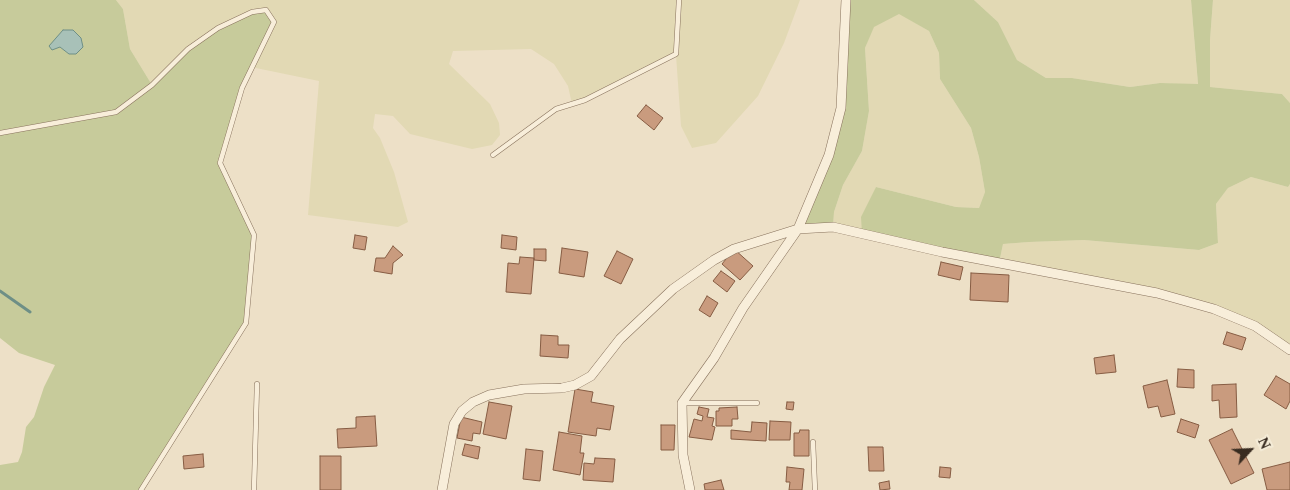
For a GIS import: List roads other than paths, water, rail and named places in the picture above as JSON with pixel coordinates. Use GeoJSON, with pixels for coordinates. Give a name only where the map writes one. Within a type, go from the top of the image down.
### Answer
{"type":"FeatureCollection","features":[{"type":"Feature","properties":{"kind":"street"},"geometry":{"type":"LineString","coordinates":[[690,490],[683,455],[682,403],[714,358],[744,308],[798,229],[829,155],[840,108],[846,0]]}},
{"type":"Feature","properties":{"kind":"street"},"geometry":{"type":"LineString","coordinates":[[442,490],[454,424],[462,412],[473,402],[489,395],[524,389],[562,388],[591,376],[620,339],[673,289],[714,260],[734,249],[798,229],[834,227],[942,252],[1157,293],[1214,309],[1256,326],[1290,350]]}},
{"type":"Feature","properties":{"kind":"lane"},"geometry":{"type":"LineString","coordinates":[[493,155],[556,109],[585,100],[676,54],[679,0]]}},
{"type":"Feature","properties":{"kind":"lane"},"geometry":{"type":"LineString","coordinates":[[0,134],[116,112],[152,85],[188,49],[218,28],[252,12],[266,10],[274,22],[263,41],[242,88],[220,163],[254,235],[246,323],[140,490]]}},
{"type":"Feature","properties":{"kind":"lane"},"geometry":{"type":"LineString","coordinates":[[254,490],[257,384]]}},
{"type":"Feature","properties":{"kind":"lane"},"geometry":{"type":"LineString","coordinates":[[682,403],[757,403]]}},
{"type":"Feature","properties":{"kind":"lane"},"geometry":{"type":"LineString","coordinates":[[813,442],[814,490]]}},
{"type":"Feature","properties":{"kind":"water"},"geometry":{"type":"Polygon","coordinates":[[[63,30],[73,30],[81,38],[83,47],[76,54],[69,54],[60,47],[52,50],[49,46],[63,30]]]}},
{"type":"Feature","properties":{"kind":"waterway"},"geometry":{"type":"LineString","coordinates":[[0,291],[30,312]]}}]}
